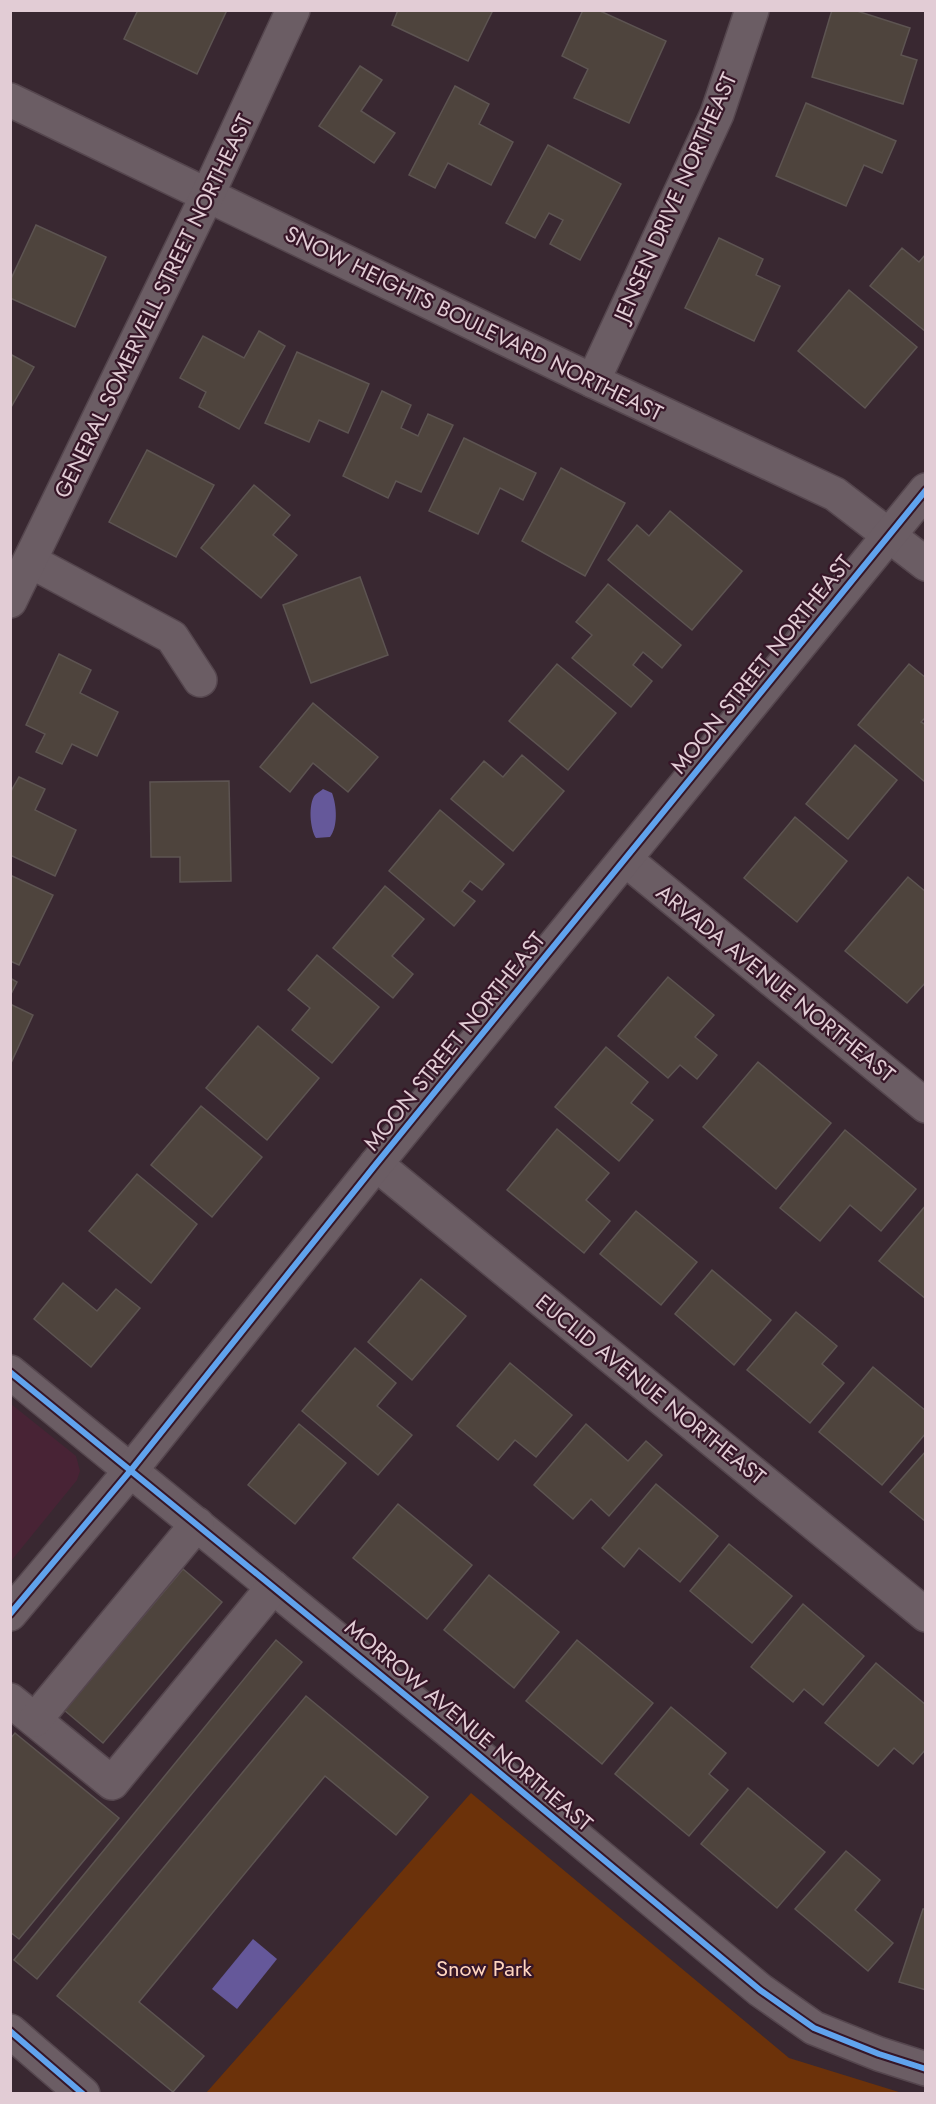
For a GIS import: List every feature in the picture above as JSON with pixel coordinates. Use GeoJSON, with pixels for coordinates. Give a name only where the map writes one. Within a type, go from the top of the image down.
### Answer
{"type":"FeatureCollection","features":[{"type":"Feature","properties":{"kind":"street","name":"GENERAL SOMERVELL STREET NORTHEAST"},"geometry":{"type":"LineString","coordinates":[[10,601],[207,195],[293,10]]}},
{"type":"Feature","properties":{"kind":"street","name":"JENSEN DRIVE NORTHEAST"},"geometry":{"type":"LineString","coordinates":[[592,381],[717,114],[752,10]]}},
{"type":"Feature","properties":{"kind":"street","name":"SNOW HEIGHTS BOULEVARD NORTHEAST"},"geometry":{"type":"LineString","coordinates":[[10,100],[592,381],[835,494],[926,564]]}},
{"type":"Feature","properties":{"kind":"street","name":"MOON STREET NORTHEAST"},"geometry":{"type":"LineString","coordinates":[[10,1614],[131,1470],[376,1164],[926,490]]}},
{"type":"Feature","properties":{"kind":"street"},"geometry":{"type":"LineString","coordinates":[[30,561],[172,637],[200,680]]}},
{"type":"Feature","properties":{"kind":"street","name":"ARVADA AVENUE NORTHEAST"},"geometry":{"type":"LineString","coordinates":[[626,860],[926,1107]]}},
{"type":"Feature","properties":{"kind":"street","name":"EUCLID AVENUE NORTHEAST"},"geometry":{"type":"LineString","coordinates":[[376,1164],[926,1615]]}},
{"type":"Feature","properties":{"kind":"street","name":"MORROW AVENUE NORTHEAST"},"geometry":{"type":"LineString","coordinates":[[10,1372],[454,1735],[760,1990],[814,2028],[879,2054],[926,2069]]}},
{"type":"Feature","properties":{"kind":"street"},"geometry":{"type":"LineString","coordinates":[[197,1524],[23,1710],[112,1783],[273,1587]]}},
{"type":"Feature","properties":{"kind":"street"},"geometry":{"type":"LineString","coordinates":[[13,2039],[83,2094]]}},
{"type":"Feature","properties":{"kind":"shaded area"},"geometry":{"type":"Polygon","coordinates":[[[323,789],[332,793],[336,810],[335,822],[330,837],[316,838],[311,823],[311,804],[315,795],[323,789]]]}},
{"type":"Feature","properties":{"kind":"shaded area"},"geometry":{"type":"Polygon","coordinates":[[[11,1404],[76,1456],[80,1471],[77,1480],[11,1561],[11,1404]]]}},
{"type":"Feature","properties":{"kind":"shaded area"},"geometry":{"type":"Polygon","coordinates":[[[253,1939],[277,1959],[237,2009],[212,1989],[253,1939]]]}},
{"type":"Feature","properties":{"kind":"green space","name":"Snow Park"},"geometry":{"type":"Polygon","coordinates":[[[471,1793],[789,2058],[902,2093],[206,2093],[471,1793]]]}},
{"type":"Feature","properties":{"kind":"building"},"geometry":{"type":"Polygon","coordinates":[[[138,10],[227,10],[197,74],[124,39],[138,10]]]}},
{"type":"Feature","properties":{"kind":"building"},"geometry":{"type":"Polygon","coordinates":[[[398,10],[493,10],[468,61],[392,25],[398,10]]]}},
{"type":"Feature","properties":{"kind":"building"},"geometry":{"type":"Polygon","coordinates":[[[583,10],[598,10],[666,41],[629,123],[574,98],[588,69],[562,56],[583,10]]]}},
{"type":"Feature","properties":{"kind":"building"},"geometry":{"type":"Polygon","coordinates":[[[832,10],[854,10],[910,28],[901,55],[917,60],[903,104],[812,77],[832,10]]]}},
{"type":"Feature","properties":{"kind":"building"},"geometry":{"type":"Polygon","coordinates":[[[360,66],[382,80],[361,111],[395,133],[374,163],[319,126],[360,66]]]}},
{"type":"Feature","properties":{"kind":"building"},"geometry":{"type":"Polygon","coordinates":[[[455,86],[489,104],[479,124],[513,142],[491,185],[448,163],[435,188],[409,175],[455,86]]]}},
{"type":"Feature","properties":{"kind":"building"},"geometry":{"type":"Polygon","coordinates":[[[806,103],[896,141],[882,173],[864,165],[846,206],[776,176],[806,103]]]}},
{"type":"Feature","properties":{"kind":"building"},"geometry":{"type":"Polygon","coordinates":[[[548,145],[621,184],[580,260],[550,244],[563,220],[549,213],[535,238],[506,223],[548,145]]]}},
{"type":"Feature","properties":{"kind":"building"},"geometry":{"type":"Polygon","coordinates":[[[36,225],[106,257],[75,327],[10,298],[10,281],[36,225]]]}},
{"type":"Feature","properties":{"kind":"building"},"geometry":{"type":"Polygon","coordinates":[[[719,238],[763,259],[756,275],[780,286],[754,341],[685,308],[719,238]]]}},
{"type":"Feature","properties":{"kind":"building"},"geometry":{"type":"Polygon","coordinates":[[[902,248],[919,262],[926,254],[926,332],[870,286],[902,248]]]}},
{"type":"Feature","properties":{"kind":"building"},"geometry":{"type":"Polygon","coordinates":[[[849,290],[917,347],[865,408],[798,351],[849,290]]]}},
{"type":"Feature","properties":{"kind":"building"},"geometry":{"type":"Polygon","coordinates":[[[259,331],[285,346],[239,429],[199,407],[206,392],[180,378],[203,336],[244,358],[259,331]]]}},
{"type":"Feature","properties":{"kind":"building"},"geometry":{"type":"Polygon","coordinates":[[[297,352],[369,384],[348,433],[319,420],[309,442],[265,423],[297,352]]]}},
{"type":"Feature","properties":{"kind":"building"},"geometry":{"type":"Polygon","coordinates":[[[10,354],[34,367],[10,409],[10,354]]]}},
{"type":"Feature","properties":{"kind":"building"},"geometry":{"type":"Polygon","coordinates":[[[382,391],[411,405],[401,428],[418,436],[428,414],[453,425],[421,492],[396,481],[388,498],[343,476],[382,391]]]}},
{"type":"Feature","properties":{"kind":"building"},"geometry":{"type":"Polygon","coordinates":[[[464,438],[536,473],[523,500],[500,488],[478,534],[429,511],[464,438]]]}},
{"type":"Feature","properties":{"kind":"building"},"geometry":{"type":"Polygon","coordinates":[[[147,450],[214,485],[176,557],[109,522],[147,450]]]}},
{"type":"Feature","properties":{"kind":"building"},"geometry":{"type":"Polygon","coordinates":[[[561,468],[625,503],[585,576],[522,541],[561,468]]]}},
{"type":"Feature","properties":{"kind":"building"},"geometry":{"type":"Polygon","coordinates":[[[254,485],[290,515],[273,535],[297,555],[261,598],[201,548],[254,485]]]}},
{"type":"Feature","properties":{"kind":"building"},"geometry":{"type":"Polygon","coordinates":[[[670,511],[742,571],[692,630],[608,560],[637,525],[649,536],[670,511]]]}},
{"type":"Feature","properties":{"kind":"building"},"geometry":{"type":"Polygon","coordinates":[[[360,577],[388,655],[311,683],[283,605],[360,577]]]}},
{"type":"Feature","properties":{"kind":"building"},"geometry":{"type":"Polygon","coordinates":[[[608,584],[681,645],[662,668],[643,652],[633,665],[652,681],[631,707],[572,658],[592,635],[576,622],[608,584]]]}},
{"type":"Feature","properties":{"kind":"building"},"geometry":{"type":"Polygon","coordinates":[[[59,654],[91,670],[80,693],[118,712],[97,756],[72,744],[62,764],[36,752],[45,734],[26,725],[59,654]]]}},
{"type":"Feature","properties":{"kind":"building"},"geometry":{"type":"Polygon","coordinates":[[[557,664],[616,713],[568,770],[509,721],[557,664]]]}},
{"type":"Feature","properties":{"kind":"building"},"geometry":{"type":"Polygon","coordinates":[[[909,664],[926,678],[926,717],[921,722],[926,725],[925,782],[858,725],[909,664]]]}},
{"type":"Feature","properties":{"kind":"building"},"geometry":{"type":"Polygon","coordinates":[[[313,703],[378,757],[348,792],[313,763],[290,792],[260,767],[313,703]]]}},
{"type":"Feature","properties":{"kind":"building"},"geometry":{"type":"Polygon","coordinates":[[[855,745],[897,780],[848,839],[806,804],[855,745]]]}},
{"type":"Feature","properties":{"kind":"building"},"geometry":{"type":"Polygon","coordinates":[[[522,755],[564,791],[513,851],[451,799],[484,761],[503,777],[522,755]]]}},
{"type":"Feature","properties":{"kind":"building"},"geometry":{"type":"Polygon","coordinates":[[[19,777],[45,789],[35,810],[76,830],[55,876],[10,855],[10,793],[19,777]]]}},
{"type":"Feature","properties":{"kind":"building"},"geometry":{"type":"Polygon","coordinates":[[[229,781],[231,881],[180,882],[180,857],[151,857],[150,782],[229,781]]]}},
{"type":"Feature","properties":{"kind":"building"},"geometry":{"type":"Polygon","coordinates":[[[440,810],[504,864],[482,890],[470,881],[462,891],[475,901],[454,926],[389,871],[440,810]]]}},
{"type":"Feature","properties":{"kind":"building"},"geometry":{"type":"Polygon","coordinates":[[[795,817],[847,861],[797,922],[744,878],[795,817]]]}},
{"type":"Feature","properties":{"kind":"building"},"geometry":{"type":"Polygon","coordinates":[[[10,875],[53,895],[19,965],[10,961],[10,875]]]}},
{"type":"Feature","properties":{"kind":"building"},"geometry":{"type":"Polygon","coordinates":[[[908,877],[926,892],[926,982],[907,1003],[845,951],[908,877]]]}},
{"type":"Feature","properties":{"kind":"building"},"geometry":{"type":"Polygon","coordinates":[[[385,886],[424,919],[392,956],[413,974],[393,998],[333,948],[385,886]]]}},
{"type":"Feature","properties":{"kind":"building"},"geometry":{"type":"Polygon","coordinates":[[[317,955],[379,1007],[332,1063],[292,1030],[310,1008],[288,990],[317,955]]]}},
{"type":"Feature","properties":{"kind":"building"},"geometry":{"type":"Polygon","coordinates":[[[668,977],[714,1015],[695,1037],[717,1055],[697,1079],[680,1065],[668,1078],[618,1036],[668,977]]]}},
{"type":"Feature","properties":{"kind":"building"},"geometry":{"type":"Polygon","coordinates":[[[10,978],[17,982],[10,996],[10,978]]]}},
{"type":"Feature","properties":{"kind":"building"},"geometry":{"type":"Polygon","coordinates":[[[10,1004],[33,1015],[11,1063],[10,1063],[10,1004]]]}},
{"type":"Feature","properties":{"kind":"building"},"geometry":{"type":"Polygon","coordinates":[[[258,1026],[319,1078],[267,1140],[206,1088],[258,1026]]]}},
{"type":"Feature","properties":{"kind":"building"},"geometry":{"type":"Polygon","coordinates":[[[606,1047],[648,1082],[631,1103],[653,1120],[619,1161],[555,1107],[606,1047]]]}},
{"type":"Feature","properties":{"kind":"building"},"geometry":{"type":"Polygon","coordinates":[[[758,1062],[831,1123],[776,1189],[703,1127],[758,1062]]]}},
{"type":"Feature","properties":{"kind":"building"},"geometry":{"type":"Polygon","coordinates":[[[201,1106],[262,1157],[212,1217],[151,1165],[201,1106]]]}},
{"type":"Feature","properties":{"kind":"building"},"geometry":{"type":"Polygon","coordinates":[[[557,1129],[609,1173],[586,1200],[610,1221],[584,1253],[507,1190],[557,1129]]]}},
{"type":"Feature","properties":{"kind":"building"},"geometry":{"type":"Polygon","coordinates":[[[845,1130],[916,1189],[881,1231],[850,1205],[820,1241],[780,1208],[845,1130]]]}},
{"type":"Feature","properties":{"kind":"building"},"geometry":{"type":"Polygon","coordinates":[[[137,1174],[197,1224],[151,1283],[89,1231],[137,1174]]]}},
{"type":"Feature","properties":{"kind":"building"},"geometry":{"type":"Polygon","coordinates":[[[926,1205],[926,1299],[879,1261],[926,1205]]]}},
{"type":"Feature","properties":{"kind":"building"},"geometry":{"type":"Polygon","coordinates":[[[636,1211],[697,1262],[661,1305],[600,1254],[636,1211]]]}},
{"type":"Feature","properties":{"kind":"building"},"geometry":{"type":"Polygon","coordinates":[[[712,1270],[771,1320],[734,1365],[675,1314],[712,1270]]]}},
{"type":"Feature","properties":{"kind":"building"},"geometry":{"type":"Polygon","coordinates":[[[421,1279],[466,1316],[412,1380],[368,1342],[421,1279]]]}},
{"type":"Feature","properties":{"kind":"building"},"geometry":{"type":"Polygon","coordinates":[[[63,1283],[97,1311],[116,1289],[140,1308],[91,1367],[34,1319],[63,1283]]]}},
{"type":"Feature","properties":{"kind":"building"},"geometry":{"type":"Polygon","coordinates":[[[796,1312],[837,1346],[822,1364],[844,1383],[810,1423],[747,1370],[796,1312]]]}},
{"type":"Feature","properties":{"kind":"building"},"geometry":{"type":"Polygon","coordinates":[[[355,1348],[396,1383],[377,1406],[412,1435],[378,1475],[302,1411],[355,1348]]]}},
{"type":"Feature","properties":{"kind":"building"},"geometry":{"type":"Polygon","coordinates":[[[510,1363],[572,1415],[536,1457],[515,1440],[498,1460],[457,1426],[510,1363]]]}},
{"type":"Feature","properties":{"kind":"building"},"geometry":{"type":"Polygon","coordinates":[[[873,1367],[926,1411],[926,1433],[882,1485],[819,1432],[873,1367]]]}},
{"type":"Feature","properties":{"kind":"building"},"geometry":{"type":"Polygon","coordinates":[[[299,1424],[346,1463],[295,1524],[248,1485],[299,1424]]]}},
{"type":"Feature","properties":{"kind":"building"},"geometry":{"type":"Polygon","coordinates":[[[586,1424],[628,1461],[646,1441],[662,1455],[609,1516],[591,1499],[573,1519],[534,1485],[586,1424]]]}},
{"type":"Feature","properties":{"kind":"building"},"geometry":{"type":"Polygon","coordinates":[[[926,1451],[926,1522],[890,1492],[926,1451]]]}},
{"type":"Feature","properties":{"kind":"building"},"geometry":{"type":"Polygon","coordinates":[[[656,1484],[718,1536],[680,1582],[639,1548],[624,1567],[602,1548],[656,1484]]]}},
{"type":"Feature","properties":{"kind":"building"},"geometry":{"type":"Polygon","coordinates":[[[398,1504],[472,1565],[427,1619],[353,1558],[398,1504]]]}},
{"type":"Feature","properties":{"kind":"building"},"geometry":{"type":"Polygon","coordinates":[[[729,1544],[792,1596],[752,1643],[690,1591],[729,1544]]]}},
{"type":"Feature","properties":{"kind":"building"},"geometry":{"type":"Polygon","coordinates":[[[183,1569],[222,1602],[103,1743],[64,1710],[183,1569]]]}},
{"type":"Feature","properties":{"kind":"building"},"geometry":{"type":"Polygon","coordinates":[[[489,1575],[559,1632],[514,1688],[444,1630],[489,1575]]]}},
{"type":"Feature","properties":{"kind":"building"},"geometry":{"type":"Polygon","coordinates":[[[803,1604],[864,1656],[823,1705],[804,1689],[793,1702],[751,1667],[803,1604]]]}},
{"type":"Feature","properties":{"kind":"building"},"geometry":{"type":"Polygon","coordinates":[[[276,1640],[302,1662],[37,1979],[14,1960],[276,1640]]]}},
{"type":"Feature","properties":{"kind":"building"},"geometry":{"type":"Polygon","coordinates":[[[577,1640],[653,1703],[602,1764],[526,1701],[577,1640]]]}},
{"type":"Feature","properties":{"kind":"building"},"geometry":{"type":"Polygon","coordinates":[[[876,1663],[926,1705],[926,1749],[913,1764],[894,1748],[878,1766],[825,1723],[876,1663]]]}},
{"type":"Feature","properties":{"kind":"building"},"geometry":{"type":"Polygon","coordinates":[[[306,1696],[428,1797],[396,1835],[325,1776],[139,2002],[204,2056],[173,2092],[57,1996],[306,1696]]]}},
{"type":"Feature","properties":{"kind":"building"},"geometry":{"type":"Polygon","coordinates":[[[671,1707],[726,1753],[709,1774],[728,1790],[689,1836],[615,1774],[671,1707]]]}},
{"type":"Feature","properties":{"kind":"building"},"geometry":{"type":"Polygon","coordinates":[[[15,1733],[119,1818],[19,1939],[10,1932],[10,1739],[15,1733]]]}},
{"type":"Feature","properties":{"kind":"building"},"geometry":{"type":"Polygon","coordinates":[[[748,1788],[825,1852],[777,1908],[701,1844],[748,1788]]]}},
{"type":"Feature","properties":{"kind":"building"},"geometry":{"type":"Polygon","coordinates":[[[846,1851],[880,1880],[855,1910],[893,1943],[868,1971],[795,1909],[846,1851]]]}},
{"type":"Feature","properties":{"kind":"building"},"geometry":{"type":"Polygon","coordinates":[[[923,1909],[926,1909],[926,1990],[899,1982],[923,1909]]]}},
{"type":"Feature","properties":{"kind":"cycle path"},"geometry":{"type":"LineString","coordinates":[[10,1614],[131,1470],[376,1164],[926,490]]}},
{"type":"Feature","properties":{"kind":"cycle path"},"geometry":{"type":"LineString","coordinates":[[10,1372],[454,1735],[760,1990],[814,2028],[879,2054],[926,2069]]}},
{"type":"Feature","properties":{"kind":"cycle path"},"geometry":{"type":"LineString","coordinates":[[10,2031],[83,2094]]}}]}
